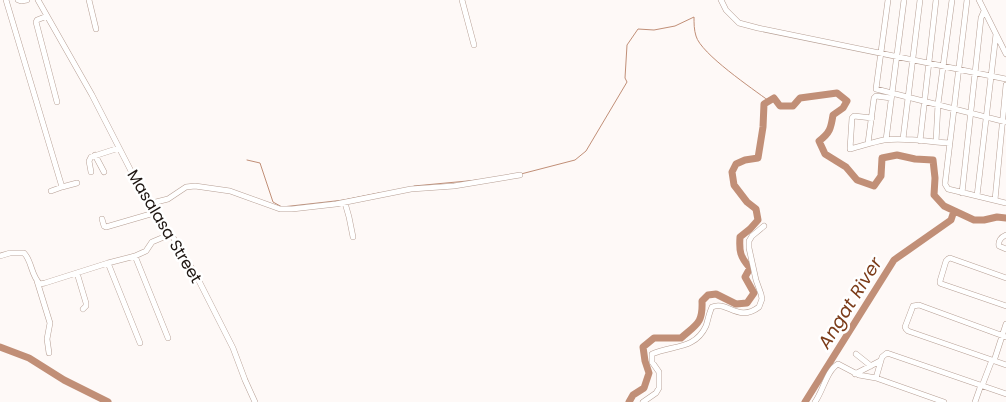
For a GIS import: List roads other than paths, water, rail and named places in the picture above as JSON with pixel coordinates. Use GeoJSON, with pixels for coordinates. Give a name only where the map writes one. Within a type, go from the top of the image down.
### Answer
{"type":"FeatureCollection","features":[{"type":"Feature","properties":{"kind":"street"},"geometry":{"type":"LineString","coordinates":[[6,0],[62,187]]}},
{"type":"Feature","properties":{"kind":"street"},"geometry":{"type":"LineString","coordinates":[[18,0],[27,0]]}},
{"type":"Feature","properties":{"kind":"street","name":"Masalasa Street"},"geometry":{"type":"LineString","coordinates":[[38,0],[92,95],[148,204],[171,234],[197,277],[233,348],[255,402]]}},
{"type":"Feature","properties":{"kind":"street"},"geometry":{"type":"LineString","coordinates":[[89,0],[96,28]]}},
{"type":"Feature","properties":{"kind":"street"},"geometry":{"type":"LineString","coordinates":[[462,0],[474,45]]}},
{"type":"Feature","properties":{"kind":"street"},"geometry":{"type":"LineString","coordinates":[[721,0],[726,10],[739,23],[1006,79]]}},
{"type":"Feature","properties":{"kind":"street"},"geometry":{"type":"LineString","coordinates":[[888,0],[876,88],[892,95]]}},
{"type":"Feature","properties":{"kind":"street"},"geometry":{"type":"LineString","coordinates":[[886,140],[904,0]]}},
{"type":"Feature","properties":{"kind":"street"},"geometry":{"type":"LineString","coordinates":[[903,139],[920,0]]}},
{"type":"Feature","properties":{"kind":"street"},"geometry":{"type":"LineString","coordinates":[[920,140],[936,0]]}},
{"type":"Feature","properties":{"kind":"street"},"geometry":{"type":"LineString","coordinates":[[936,142],[938,104],[952,0]]}},
{"type":"Feature","properties":{"kind":"street"},"geometry":{"type":"LineString","coordinates":[[967,0],[945,184],[948,189],[1006,203]]}},
{"type":"Feature","properties":{"kind":"street"},"geometry":{"type":"LineString","coordinates":[[979,0],[1006,54]]}},
{"type":"Feature","properties":{"kind":"street"},"geometry":{"type":"LineString","coordinates":[[962,193],[981,18],[984,11]]}},
{"type":"Feature","properties":{"kind":"street"},"geometry":{"type":"LineString","coordinates":[[48,16],[36,22],[58,102]]}},
{"type":"Feature","properties":{"kind":"street"},"geometry":{"type":"LineString","coordinates":[[977,196],[996,34]]}},
{"type":"Feature","properties":{"kind":"street"},"geometry":{"type":"LineString","coordinates":[[995,200],[1006,85]]}},
{"type":"Feature","properties":{"kind":"street"},"geometry":{"type":"LineString","coordinates":[[868,143],[874,98],[876,96],[908,96],[1004,121]]}},
{"type":"Feature","properties":{"kind":"street"},"geometry":{"type":"LineString","coordinates":[[872,118],[854,116],[852,118],[850,149],[868,143],[903,139],[950,144]]}},
{"type":"Feature","properties":{"kind":"street"},"geometry":{"type":"LineString","coordinates":[[91,172],[89,158],[119,148]]}},
{"type":"Feature","properties":{"kind":"street"},"geometry":{"type":"LineString","coordinates":[[95,155],[104,172]]}},
{"type":"Feature","properties":{"kind":"street"},"geometry":{"type":"LineString","coordinates":[[148,204],[168,199],[184,188],[192,186],[230,191],[280,209],[344,203],[411,190],[467,186],[520,176]]}},
{"type":"Feature","properties":{"kind":"street"},"geometry":{"type":"LineString","coordinates":[[50,191],[78,182]]}},
{"type":"Feature","properties":{"kind":"street"},"geometry":{"type":"LineString","coordinates":[[344,203],[353,237]]}},
{"type":"Feature","properties":{"kind":"street"},"geometry":{"type":"LineString","coordinates":[[102,219],[106,227],[154,213]]}},
{"type":"Feature","properties":{"kind":"street"},"geometry":{"type":"LineString","coordinates":[[643,402],[656,393],[659,388],[659,372],[652,362],[652,354],[681,346],[699,337],[706,326],[714,305],[742,313],[749,313],[759,307],[762,299],[748,248],[752,236],[764,226]]}},
{"type":"Feature","properties":{"kind":"street"},"geometry":{"type":"LineString","coordinates":[[36,281],[40,284],[45,283],[135,256],[146,251],[152,242],[171,234]]}},
{"type":"Feature","properties":{"kind":"street"},"geometry":{"type":"LineString","coordinates":[[1006,234],[1000,239],[999,244],[999,246],[1006,249]]}},
{"type":"Feature","properties":{"kind":"street"},"geometry":{"type":"LineString","coordinates":[[0,256],[21,252],[26,254],[50,323],[47,339],[49,353]]}},
{"type":"Feature","properties":{"kind":"street"},"geometry":{"type":"LineString","coordinates":[[135,256],[168,338]]}},
{"type":"Feature","properties":{"kind":"street"},"geometry":{"type":"LineString","coordinates":[[1006,278],[950,258],[946,261],[940,281],[942,284],[1006,306]]}},
{"type":"Feature","properties":{"kind":"street"},"geometry":{"type":"LineString","coordinates":[[108,263],[140,344]]}},
{"type":"Feature","properties":{"kind":"street"},"geometry":{"type":"LineString","coordinates":[[77,273],[86,303],[83,309]]}},
{"type":"Feature","properties":{"kind":"street"},"geometry":{"type":"LineString","coordinates":[[1004,336],[919,305],[913,306],[905,327],[908,331],[1006,365]]}},
{"type":"Feature","properties":{"kind":"street"},"geometry":{"type":"LineString","coordinates":[[975,402],[1004,336],[1006,324]]}},
{"type":"Feature","properties":{"kind":"street"},"geometry":{"type":"LineString","coordinates":[[856,354],[871,366]]}},
{"type":"Feature","properties":{"kind":"street"},"geometry":{"type":"LineString","coordinates":[[876,378],[880,361],[884,354],[890,354],[1006,394]]}},
{"type":"Feature","properties":{"kind":"street"},"geometry":{"type":"LineString","coordinates":[[855,374],[880,361]]}},
{"type":"Feature","properties":{"kind":"street"},"geometry":{"type":"LineString","coordinates":[[815,402],[835,365],[838,364],[855,374],[876,378],[944,402]]}},
{"type":"Feature","properties":{"kind":"waterway"},"geometry":{"type":"LineString","coordinates":[[521,174],[575,160],[586,151],[627,82],[625,78],[627,45],[638,29],[654,30],[675,26],[694,17],[696,36],[707,52],[728,71],[769,101]]}},
{"type":"Feature","properties":{"kind":"waterway"},"geometry":{"type":"LineString","coordinates":[[629,402],[633,395],[644,388],[649,373],[643,347],[654,338],[681,338],[700,319],[702,301],[708,295],[716,294],[736,304],[747,303],[754,293],[745,277],[750,268],[741,254],[740,237],[758,220],[756,209],[747,202],[734,185],[732,172],[736,164],[758,158],[763,127],[764,104],[774,98],[780,106],[793,106],[800,98],[837,93],[847,101],[843,108],[833,115],[829,130],[819,141],[825,154],[846,167],[857,180],[874,186],[881,176],[882,158],[897,155],[933,160],[934,195],[944,206],[974,220],[997,217],[1006,218]]}},
{"type":"Feature","properties":{"kind":"waterway"},"geometry":{"type":"LineString","coordinates":[[247,160],[260,163],[273,202],[282,207],[344,200],[379,193]]}},
{"type":"Feature","properties":{"kind":"waterway"},"geometry":{"type":"LineString","coordinates":[[414,186],[478,180]]}},
{"type":"Feature","properties":{"kind":"waterway","name":"Angat River"},"geometry":{"type":"LineString","coordinates":[[805,402],[894,260],[951,220],[954,211]]}},
{"type":"Feature","properties":{"kind":"waterway"},"geometry":{"type":"LineString","coordinates":[[0,347],[29,358],[64,380],[108,402]]}}]}
